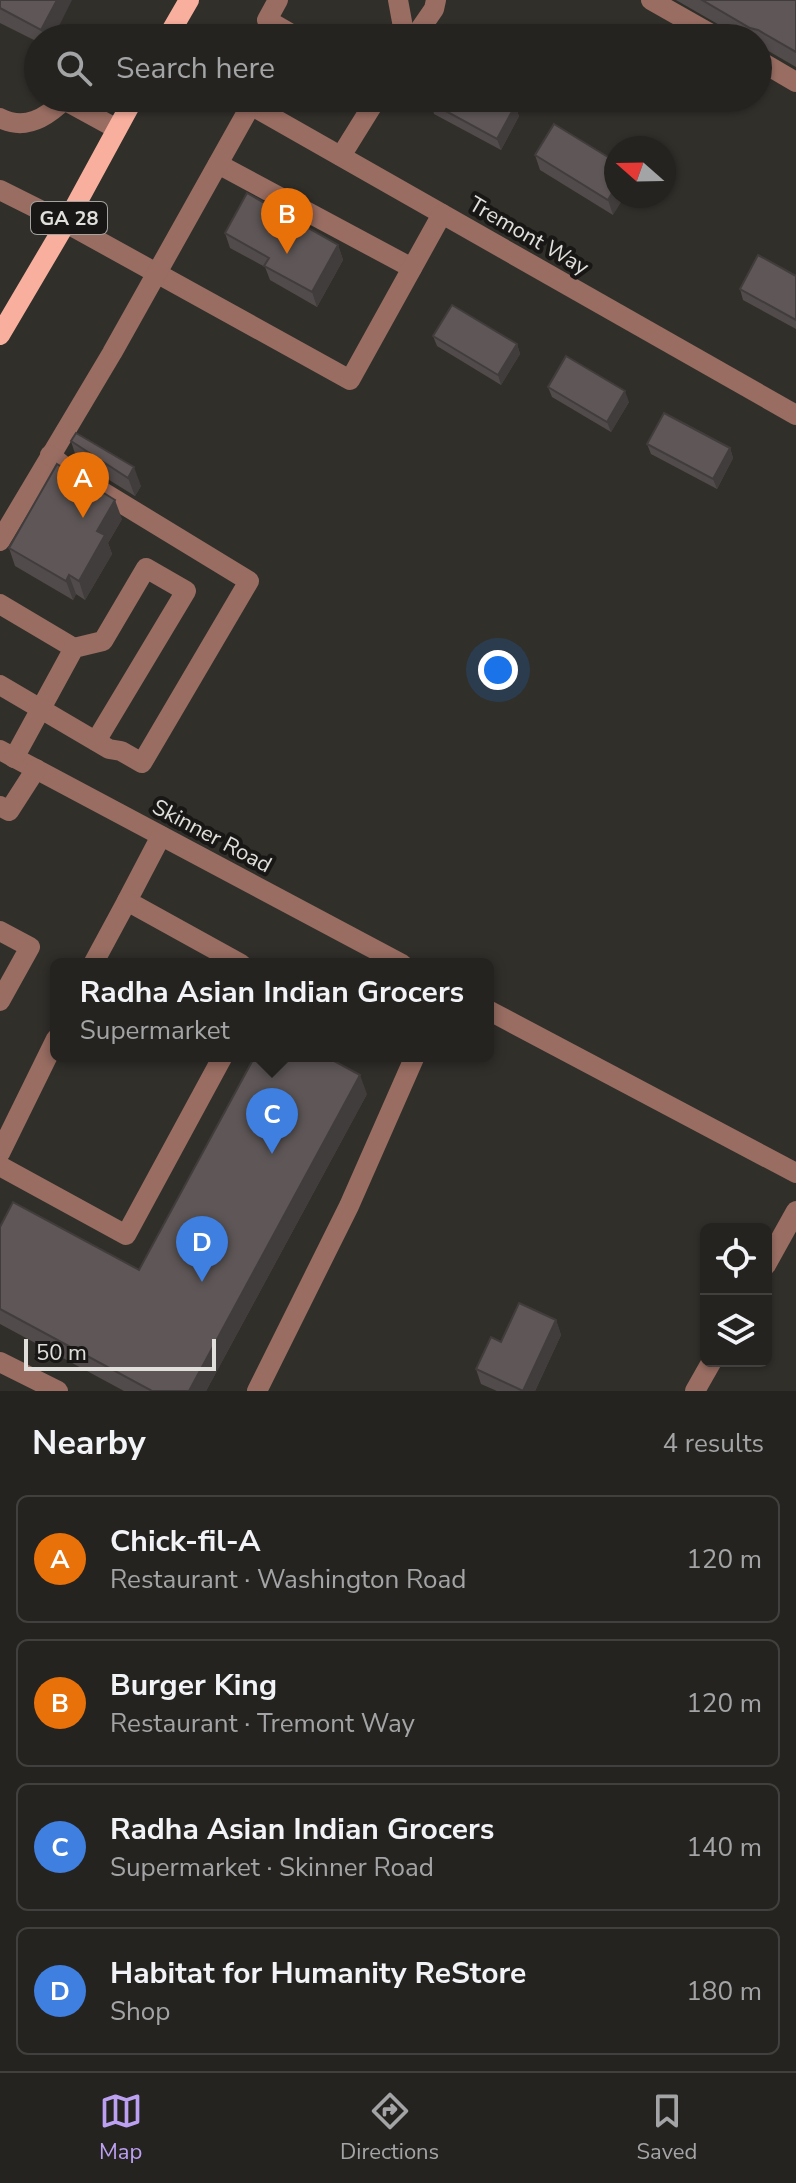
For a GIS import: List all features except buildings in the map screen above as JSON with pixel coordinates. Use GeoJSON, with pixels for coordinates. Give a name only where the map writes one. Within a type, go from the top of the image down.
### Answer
{"type":"FeatureCollection","features":[{"type":"Feature","properties":{"kind":"main road"},"geometry":{"type":"LineString","coordinates":[[175,24],[189,0]]}},
{"type":"Feature","properties":{"kind":"main road","name":"GA 28"},"geometry":{"type":"LineString","coordinates":[[0,335],[126,112]]}},
{"type":"Feature","properties":{"kind":"street"},"geometry":{"type":"LineString","coordinates":[[274,24],[267,20],[278,0]]}},
{"type":"Feature","properties":{"kind":"street"},"geometry":{"type":"LineString","coordinates":[[398,0],[402,24]]}},
{"type":"Feature","properties":{"kind":"street"},"geometry":{"type":"LineString","coordinates":[[424,24],[436,0]]}},
{"type":"Feature","properties":{"kind":"street"},"geometry":{"type":"LineString","coordinates":[[651,0],[693,24]]}},
{"type":"Feature","properties":{"kind":"street"},"geometry":{"type":"LineString","coordinates":[[772,68],[796,82]]}},
{"type":"Feature","properties":{"kind":"street"},"geometry":{"type":"LineString","coordinates":[[0,118],[8,122],[31,123],[52,112]]}},
{"type":"Feature","properties":{"kind":"street"},"geometry":{"type":"LineString","coordinates":[[86,112],[117,129]]}},
{"type":"Feature","properties":{"kind":"street"},"geometry":{"type":"LineString","coordinates":[[0,541],[112,353],[218,164],[239,112]]}},
{"type":"Feature","properties":{"kind":"street","name":"Tremont Way"},"geometry":{"type":"LineString","coordinates":[[263,112],[796,415]]}},
{"type":"Feature","properties":{"kind":"street"},"geometry":{"type":"LineString","coordinates":[[341,156],[368,112]]}},
{"type":"Feature","properties":{"kind":"street"},"geometry":{"type":"LineString","coordinates":[[218,164],[412,268]]}},
{"type":"Feature","properties":{"kind":"street"},"geometry":{"type":"LineString","coordinates":[[0,190],[157,272],[350,380],[442,214]]}},
{"type":"Feature","properties":{"kind":"street"},"geometry":{"type":"LineString","coordinates":[[0,685],[103,745],[142,763],[249,581],[75,475],[50,455]]}},
{"type":"Feature","properties":{"kind":"street"},"geometry":{"type":"LineString","coordinates":[[0,604],[74,648],[103,641],[146,568],[186,591],[103,745]]}},
{"type":"Feature","properties":{"kind":"street"},"geometry":{"type":"LineString","coordinates":[[7,754],[40,709],[74,648]]}},
{"type":"Feature","properties":{"kind":"street","name":"Skinner Road"},"geometry":{"type":"LineString","coordinates":[[7,754],[391,958]]}},
{"type":"Feature","properties":{"kind":"street"},"geometry":{"type":"LineString","coordinates":[[0,806],[9,811],[36,769]]}},
{"type":"Feature","properties":{"kind":"street"},"geometry":{"type":"LineString","coordinates":[[96,958],[161,836]]}},
{"type":"Feature","properties":{"kind":"street"},"geometry":{"type":"LineString","coordinates":[[127,901],[230,958]]}},
{"type":"Feature","properties":{"kind":"street"},"geometry":{"type":"LineString","coordinates":[[0,931],[30,947],[0,1001]]}},
{"type":"Feature","properties":{"kind":"street"},"geometry":{"type":"LineString","coordinates":[[494,1013],[796,1173]]}},
{"type":"Feature","properties":{"kind":"street"},"geometry":{"type":"LineString","coordinates":[[0,1153],[50,1051]]}},
{"type":"Feature","properties":{"kind":"street"},"geometry":{"type":"LineString","coordinates":[[0,1166],[126,1235],[220,1062]]}},
{"type":"Feature","properties":{"kind":"street"},"geometry":{"type":"LineString","coordinates":[[257,1391],[349,1206],[412,1062]]}},
{"type":"Feature","properties":{"kind":"street"},"geometry":{"type":"LineString","coordinates":[[772,1254],[796,1211]]}},
{"type":"Feature","properties":{"kind":"street"},"geometry":{"type":"LineString","coordinates":[[0,1362],[58,1391]]}},
{"type":"Feature","properties":{"kind":"street"},"geometry":{"type":"LineString","coordinates":[[695,1391],[709,1367]]}},
{"type":"Feature","properties":{"kind":"place","name":"Burger King"},"geometry":{"type":"Point","coordinates":[287,254]}},
{"type":"Feature","properties":{"kind":"place","name":"Chick-fil-A"},"geometry":{"type":"Point","coordinates":[83,518]}},
{"type":"Feature","properties":{"kind":"place","name":"Radha Asian Indian Grocers"},"geometry":{"type":"Point","coordinates":[272,1154]}},
{"type":"Feature","properties":{"kind":"place","name":"Habitat for Humanity ReStore"},"geometry":{"type":"Point","coordinates":[202,1282]}}]}
